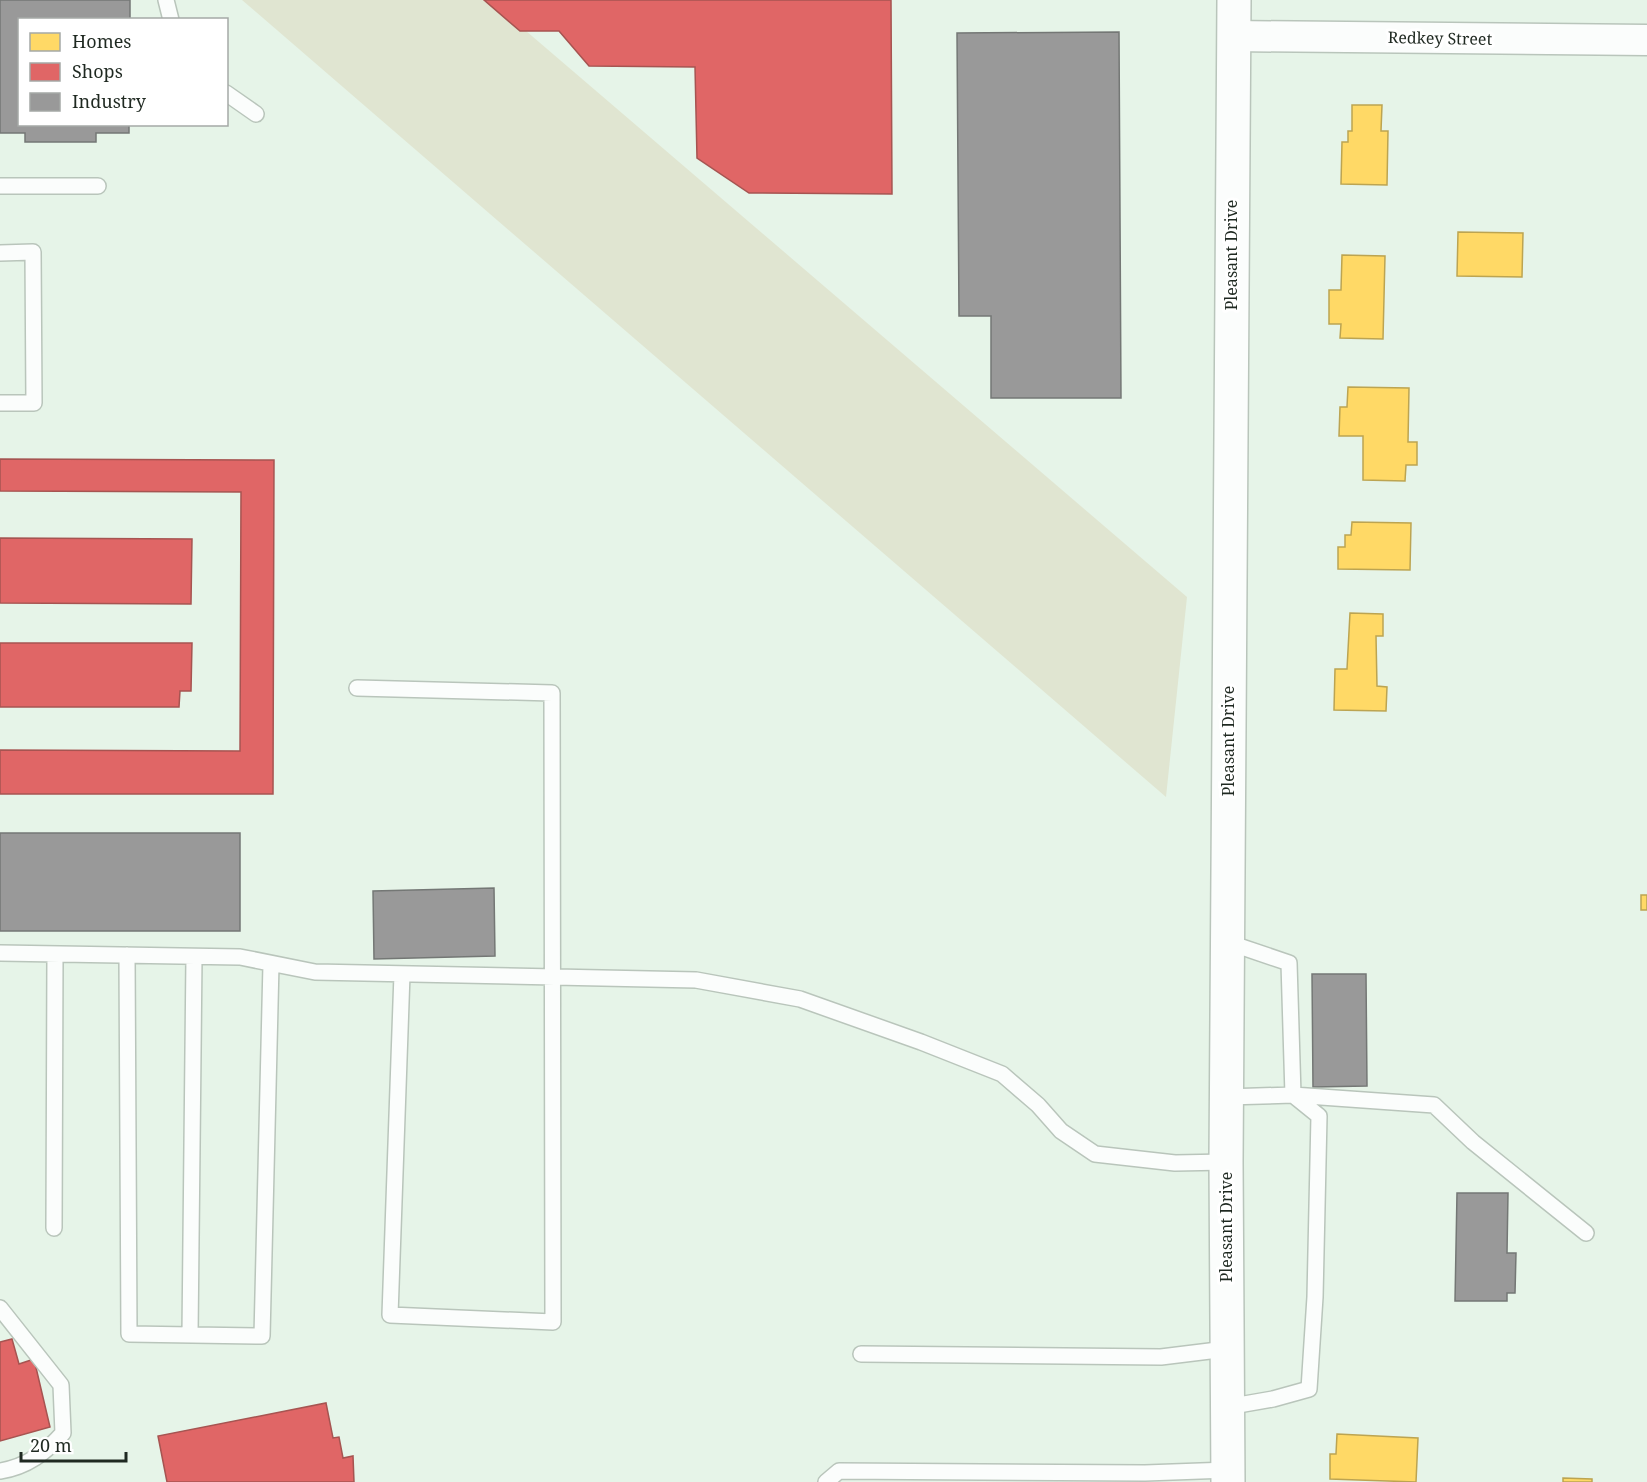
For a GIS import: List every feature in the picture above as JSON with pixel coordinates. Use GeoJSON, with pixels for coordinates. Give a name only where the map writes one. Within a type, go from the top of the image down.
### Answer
{"type":"FeatureCollection","features":[{"type":"Feature","properties":{"kind":"street","name":"Pleasant Drive"},"geometry":{"type":"LineString","coordinates":[[1228,1476],[1226,1097],[1234,0]]}},
{"type":"Feature","properties":{"kind":"street","name":"Redkey Street"},"geometry":{"type":"LineString","coordinates":[[1233,36],[1647,40]]}},
{"type":"Feature","properties":{"kind":"lane"},"geometry":{"type":"LineString","coordinates":[[166,0],[170,18]]}},
{"type":"Feature","properties":{"kind":"lane"},"geometry":{"type":"LineString","coordinates":[[228,94],[256,114]]}},
{"type":"Feature","properties":{"kind":"lane"},"geometry":{"type":"LineString","coordinates":[[0,186],[98,186]]}},
{"type":"Feature","properties":{"kind":"lane"},"geometry":{"type":"LineString","coordinates":[[0,253],[33,252],[34,403],[0,403]]}},
{"type":"Feature","properties":{"kind":"lane"},"geometry":{"type":"LineString","coordinates":[[357,688],[552,693],[553,1322],[390,1315],[402,974]]}},
{"type":"Feature","properties":{"kind":"lane"},"geometry":{"type":"LineString","coordinates":[[1227,942],[1289,963],[1293,1095],[1319,1116],[1315,1297],[1310,1389],[1273,1399],[1227,1407]]}},
{"type":"Feature","properties":{"kind":"lane"},"geometry":{"type":"LineString","coordinates":[[0,953],[240,957],[315,972],[696,980],[800,999],[921,1042],[1002,1074],[1038,1105],[1061,1131],[1095,1154],[1175,1163],[1226,1162]]}},
{"type":"Feature","properties":{"kind":"lane"},"geometry":{"type":"LineString","coordinates":[[54,1228],[55,954]]}},
{"type":"Feature","properties":{"kind":"lane"},"geometry":{"type":"LineString","coordinates":[[127,956],[129,1334],[262,1336],[271,964]]}},
{"type":"Feature","properties":{"kind":"lane"},"geometry":{"type":"LineString","coordinates":[[190,1335],[194,957]]}},
{"type":"Feature","properties":{"kind":"lane"},"geometry":{"type":"LineString","coordinates":[[1226,1097],[1293,1095],[1434,1105],[1473,1142],[1586,1233]]}},
{"type":"Feature","properties":{"kind":"lane"},"geometry":{"type":"LineString","coordinates":[[0,1308],[61,1385],[63,1433],[44,1454],[9,1470],[0,1471]]}},
{"type":"Feature","properties":{"kind":"lane"},"geometry":{"type":"LineString","coordinates":[[861,1354],[1161,1356],[1226,1350]]}},
{"type":"Feature","properties":{"kind":"lane"},"geometry":{"type":"LineString","coordinates":[[826,1482],[839,1471],[1145,1478],[1228,1476]]}},
{"type":"Feature","properties":{"kind":"green space"},"geometry":{"type":"Polygon","coordinates":[[[242,0],[490,0],[1187,597],[1166,797],[242,0]]]}},
{"type":"Feature","properties":{"kind":"building: Homes"},"geometry":{"type":"Polygon","coordinates":[[[1352,105],[1382,105],[1381,131],[1388,131],[1387,185],[1341,184],[1342,142],[1348,142],[1348,131],[1352,131],[1352,105]]]}},
{"type":"Feature","properties":{"kind":"building: Homes"},"geometry":{"type":"Polygon","coordinates":[[[1458,232],[1523,233],[1522,277],[1457,276],[1458,232]]]}},
{"type":"Feature","properties":{"kind":"building: Homes"},"geometry":{"type":"Polygon","coordinates":[[[1342,255],[1385,256],[1383,339],[1340,338],[1341,324],[1329,324],[1329,290],[1341,290],[1342,255]]]}},
{"type":"Feature","properties":{"kind":"building: Homes"},"geometry":{"type":"Polygon","coordinates":[[[1348,387],[1409,388],[1408,442],[1417,442],[1417,465],[1406,465],[1405,481],[1363,480],[1363,436],[1339,436],[1340,407],[1347,407],[1348,387]]]}},
{"type":"Feature","properties":{"kind":"building: Homes"},"geometry":{"type":"Polygon","coordinates":[[[1352,522],[1411,523],[1410,570],[1338,569],[1338,547],[1345,547],[1345,535],[1351,535],[1352,522]]]}},
{"type":"Feature","properties":{"kind":"building: Homes"},"geometry":{"type":"Polygon","coordinates":[[[1350,613],[1383,614],[1383,636],[1376,636],[1377,686],[1387,687],[1386,711],[1334,710],[1335,669],[1347,669],[1350,613]]]}},
{"type":"Feature","properties":{"kind":"building: Homes"},"geometry":{"type":"Polygon","coordinates":[[[1641,895],[1647,895],[1647,910],[1641,910],[1641,895]]]}},
{"type":"Feature","properties":{"kind":"building: Homes"},"geometry":{"type":"Polygon","coordinates":[[[1337,1434],[1418,1438],[1416,1482],[1330,1479],[1330,1454],[1336,1454],[1337,1434]]]}},
{"type":"Feature","properties":{"kind":"building: Homes"},"geometry":{"type":"Polygon","coordinates":[[[1563,1478],[1592,1479],[1592,1482],[1563,1482],[1563,1478]]]}},
{"type":"Feature","properties":{"kind":"building: Shops"},"geometry":{"type":"Polygon","coordinates":[[[484,0],[891,0],[892,194],[749,193],[697,158],[695,67],[589,66],[559,31],[520,31],[484,0]]]}},
{"type":"Feature","properties":{"kind":"building: Shops"},"geometry":{"type":"Polygon","coordinates":[[[0,459],[274,460],[273,794],[0,794],[0,750],[240,751],[241,492],[0,491],[0,459]]]}},
{"type":"Feature","properties":{"kind":"building: Shops"},"geometry":{"type":"Polygon","coordinates":[[[0,538],[192,539],[191,604],[0,603],[0,538]]]}},
{"type":"Feature","properties":{"kind":"building: Shops"},"geometry":{"type":"Polygon","coordinates":[[[0,643],[192,643],[191,691],[180,691],[179,707],[0,707],[0,643]]]}},
{"type":"Feature","properties":{"kind":"building: Shops"},"geometry":{"type":"Polygon","coordinates":[[[12,1339],[19,1364],[34,1359],[50,1427],[0,1441],[0,1342],[12,1339]]]}},
{"type":"Feature","properties":{"kind":"building: Shops"},"geometry":{"type":"Polygon","coordinates":[[[326,1403],[333,1438],[339,1437],[343,1458],[353,1456],[354,1482],[167,1482],[158,1436],[326,1403]]]}},
{"type":"Feature","properties":{"kind":"building: Industry"},"geometry":{"type":"Polygon","coordinates":[[[0,0],[130,0],[130,18],[18,18],[18,126],[129,126],[129,133],[96,133],[96,142],[25,142],[25,133],[0,133],[0,0]]]}},
{"type":"Feature","properties":{"kind":"building: Industry"},"geometry":{"type":"Polygon","coordinates":[[[1119,32],[1121,398],[991,398],[991,316],[959,316],[957,33],[1119,32]]]}},
{"type":"Feature","properties":{"kind":"building: Industry"},"geometry":{"type":"Polygon","coordinates":[[[0,833],[240,833],[240,931],[0,931],[0,833]]]}},
{"type":"Feature","properties":{"kind":"building: Industry"},"geometry":{"type":"Polygon","coordinates":[[[494,888],[495,956],[374,959],[373,891],[494,888]]]}},
{"type":"Feature","properties":{"kind":"building: Industry"},"geometry":{"type":"Polygon","coordinates":[[[1312,974],[1366,974],[1367,1086],[1313,1087],[1312,974]]]}},
{"type":"Feature","properties":{"kind":"building: Industry"},"geometry":{"type":"Polygon","coordinates":[[[1457,1193],[1508,1193],[1507,1253],[1516,1253],[1515,1293],[1507,1293],[1507,1301],[1455,1301],[1457,1193]]]}}]}
